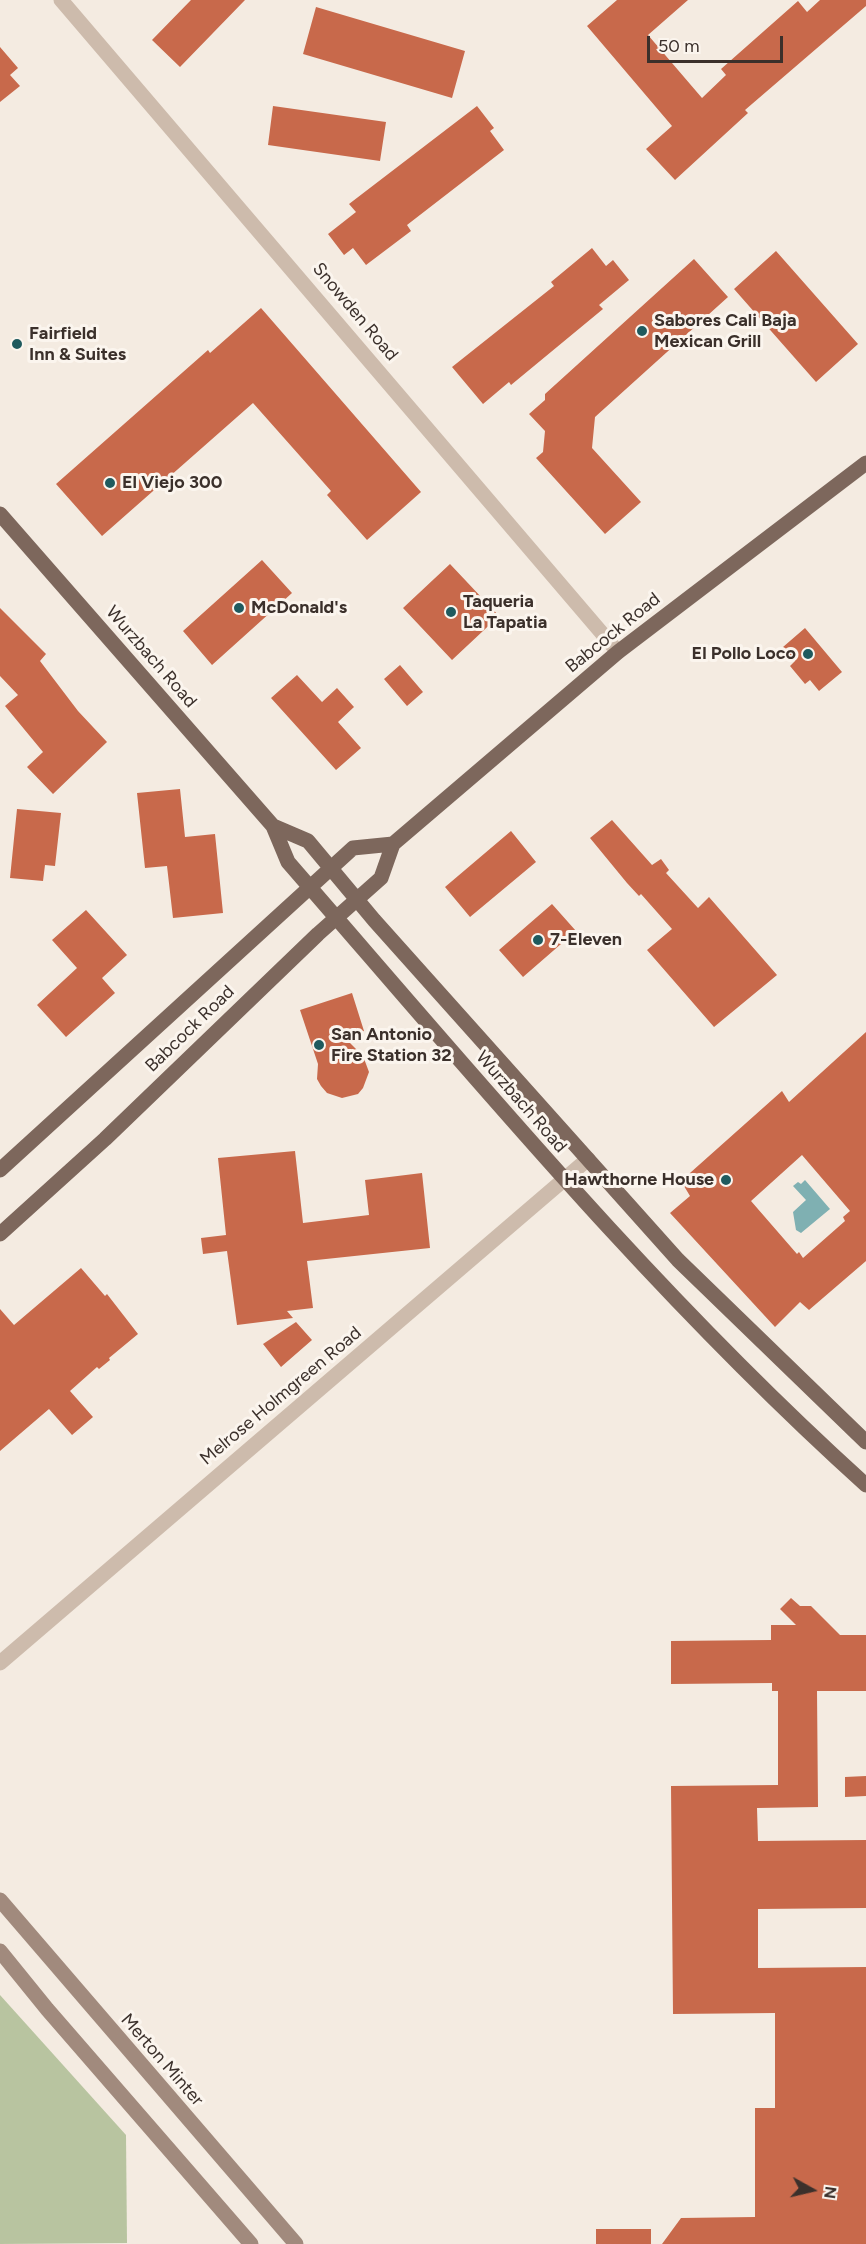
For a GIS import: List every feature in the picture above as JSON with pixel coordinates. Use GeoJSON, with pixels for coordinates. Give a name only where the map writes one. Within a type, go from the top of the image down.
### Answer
{"type":"FeatureCollection","features":[{"type":"Feature","properties":{"kind":"main road","name":"Babcock Road"},"geometry":{"type":"LineString","coordinates":[[0,1234],[105,1139],[381,878],[393,844],[618,652],[866,463]]}},
{"type":"Feature","properties":{"kind":"main road","name":"Wurzbach Road"},"geometry":{"type":"LineString","coordinates":[[0,514],[273,826],[288,862],[563,1181],[758,1383],[866,1485]]}},
{"type":"Feature","properties":{"kind":"main road","name":"Wurzbach Road"},"geometry":{"type":"LineString","coordinates":[[273,826],[308,841],[678,1260],[866,1442]]}},
{"type":"Feature","properties":{"kind":"main road","name":"Babcock Road"},"geometry":{"type":"LineString","coordinates":[[0,1170],[309,885],[353,848],[393,844]]}},
{"type":"Feature","properties":{"kind":"street","name":"Snowden Road"},"geometry":{"type":"LineString","coordinates":[[61,0],[618,652]]}},
{"type":"Feature","properties":{"kind":"street","name":"Melrose Holmgreen Road"},"geometry":{"type":"LineString","coordinates":[[0,1663],[588,1159]]}},
{"type":"Feature","properties":{"kind":"street","name":"Merton Minter"},"geometry":{"type":"LineString","coordinates":[[0,1900],[296,2244]]}},
{"type":"Feature","properties":{"kind":"street"},"geometry":{"type":"LineString","coordinates":[[0,1951],[47,2009],[251,2244]]}},
{"type":"Feature","properties":{"kind":"green space"},"geometry":{"type":"Polygon","coordinates":[[[0,1995],[126,2135],[127,2243],[0,2244],[0,1995]]]}},
{"type":"Feature","properties":{"kind":"water"},"geometry":{"type":"Polygon","coordinates":[[[805,1180],[830,1209],[801,1233],[796,1230],[793,1212],[806,1200],[793,1186],[805,1180]]]}},
{"type":"Feature","properties":{"kind":"building"},"geometry":{"type":"Polygon","coordinates":[[[191,0],[245,0],[180,67],[152,40],[191,0]]]}},
{"type":"Feature","properties":{"kind":"building"},"geometry":{"type":"Polygon","coordinates":[[[617,0],[688,0],[648,35],[702,98],[726,75],[721,69],[798,1],[807,12],[820,0],[866,0],[866,6],[745,110],[748,113],[675,180],[646,149],[672,126],[587,26],[617,0]]]}},
{"type":"Feature","properties":{"kind":"building"},"geometry":{"type":"Polygon","coordinates":[[[316,7],[465,51],[452,98],[303,54],[316,7]]]}},
{"type":"Feature","properties":{"kind":"building"},"geometry":{"type":"Polygon","coordinates":[[[0,47],[18,68],[10,75],[20,86],[0,102],[0,47]]]}},
{"type":"Feature","properties":{"kind":"building"},"geometry":{"type":"Polygon","coordinates":[[[273,106],[386,122],[380,161],[268,145],[273,106]]]}},
{"type":"Feature","properties":{"kind":"building"},"geometry":{"type":"Polygon","coordinates":[[[477,106],[494,128],[490,131],[504,150],[407,225],[411,231],[366,265],[353,248],[344,255],[328,234],[356,212],[349,204],[477,106]]]}},
{"type":"Feature","properties":{"kind":"building"},"geometry":{"type":"Polygon","coordinates":[[[592,248],[606,266],[613,260],[629,280],[599,305],[603,309],[511,385],[509,382],[483,404],[452,367],[554,286],[551,282],[592,248]]]}},
{"type":"Feature","properties":{"kind":"building"},"geometry":{"type":"Polygon","coordinates":[[[776,251],[858,344],[816,382],[734,289],[776,251]]]}},
{"type":"Feature","properties":{"kind":"building"},"geometry":{"type":"Polygon","coordinates":[[[694,259],[728,297],[595,417],[592,448],[641,502],[605,534],[536,458],[543,452],[545,431],[529,414],[545,400],[545,394],[694,259]]]}},
{"type":"Feature","properties":{"kind":"building"},"geometry":{"type":"Polygon","coordinates":[[[261,308],[421,492],[367,540],[327,495],[331,491],[253,403],[102,536],[56,484],[208,350],[210,353],[261,308]]]}},
{"type":"Feature","properties":{"kind":"building"},"geometry":{"type":"Polygon","coordinates":[[[262,560],[292,593],[212,665],[183,631],[262,560]]]}},
{"type":"Feature","properties":{"kind":"building","name":"Taqueria La Tapatia"},"geometry":{"type":"Polygon","coordinates":[[[450,564],[499,616],[452,660],[403,608],[450,564]]]}},
{"type":"Feature","properties":{"kind":"building"},"geometry":{"type":"Polygon","coordinates":[[[0,608],[46,654],[40,661],[78,711],[107,742],[53,794],[27,767],[43,752],[5,706],[18,695],[0,676],[0,608]]]}},
{"type":"Feature","properties":{"kind":"building","name":"El Pollo Loco"},"geometry":{"type":"Polygon","coordinates":[[[805,628],[842,672],[819,691],[810,680],[805,684],[790,666],[795,661],[783,647],[805,628]]]}},
{"type":"Feature","properties":{"kind":"building"},"geometry":{"type":"Polygon","coordinates":[[[400,665],[423,692],[407,706],[384,679],[400,665]]]}},
{"type":"Feature","properties":{"kind":"building"},"geometry":{"type":"Polygon","coordinates":[[[297,675],[322,702],[337,688],[354,707],[338,722],[361,748],[336,770],[271,698],[297,675]]]}},
{"type":"Feature","properties":{"kind":"building"},"geometry":{"type":"Polygon","coordinates":[[[180,789],[185,837],[215,834],[223,913],[173,918],[167,866],[145,868],[137,793],[180,789]]]}},
{"type":"Feature","properties":{"kind":"building"},"geometry":{"type":"Polygon","coordinates":[[[17,809],[61,813],[55,866],[45,865],[43,881],[10,878],[17,809]]]}},
{"type":"Feature","properties":{"kind":"building"},"geometry":{"type":"Polygon","coordinates":[[[612,820],[652,865],[661,859],[669,870],[666,873],[698,908],[709,897],[777,975],[714,1027],[647,950],[672,929],[641,894],[639,896],[627,883],[590,838],[612,820]]]}},
{"type":"Feature","properties":{"kind":"building"},"geometry":{"type":"Polygon","coordinates":[[[511,831],[536,862],[470,917],[445,887],[511,831]]]}},
{"type":"Feature","properties":{"kind":"building","name":"7-Eleven"},"geometry":{"type":"Polygon","coordinates":[[[552,904],[576,931],[523,977],[499,950],[552,904]]]}},
{"type":"Feature","properties":{"kind":"building"},"geometry":{"type":"Polygon","coordinates":[[[86,910],[127,955],[102,978],[115,993],[66,1037],[37,1005],[77,968],[52,940],[86,910]]]}},
{"type":"Feature","properties":{"kind":"building","name":"San Antonio Fire Station 32"},"geometry":{"type":"Polygon","coordinates":[[[352,993],[364,1031],[345,1038],[363,1056],[369,1072],[358,1094],[342,1098],[327,1093],[317,1079],[318,1064],[300,1010],[352,993]]]}},
{"type":"Feature","properties":{"kind":"building","name":"Hawthorne House"},"geometry":{"type":"Polygon","coordinates":[[[866,1032],[866,1261],[809,1310],[800,1302],[775,1327],[670,1213],[690,1196],[681,1181],[782,1091],[789,1102],[866,1032]],[[802,1155],[751,1201],[803,1258],[845,1221],[843,1217],[850,1211],[802,1155]]]}},
{"type":"Feature","properties":{"kind":"building"},"geometry":{"type":"Polygon","coordinates":[[[295,1151],[303,1223],[369,1215],[365,1180],[422,1173],[430,1248],[307,1261],[313,1308],[287,1311],[293,1318],[237,1325],[227,1251],[203,1254],[201,1238],[226,1235],[218,1158],[295,1151]]]}},
{"type":"Feature","properties":{"kind":"building"},"geometry":{"type":"Polygon","coordinates":[[[81,1268],[105,1296],[107,1294],[138,1334],[109,1358],[110,1360],[99,1369],[97,1367],[70,1391],[93,1417],[72,1435],[49,1409],[0,1451],[0,1309],[14,1325],[81,1268]]]}},
{"type":"Feature","properties":{"kind":"building"},"geometry":{"type":"Polygon","coordinates":[[[296,1322],[312,1340],[281,1367],[263,1344],[296,1322]]]}},
{"type":"Feature","properties":{"kind":"building"},"geometry":{"type":"Polygon","coordinates":[[[791,1598],[800,1606],[811,1606],[840,1635],[866,1635],[866,1691],[817,1691],[818,1807],[757,1808],[758,1841],[866,1840],[866,1908],[758,1909],[758,1968],[866,1967],[866,2244],[662,2244],[681,2218],[755,2217],[755,2108],[775,2108],[775,2013],[673,2014],[671,1786],[778,1785],[778,1691],[772,1691],[772,1683],[671,1684],[671,1641],[771,1640],[771,1625],[796,1625],[780,1609],[791,1598]]]}},
{"type":"Feature","properties":{"kind":"building"},"geometry":{"type":"Polygon","coordinates":[[[866,1776],[866,1796],[845,1797],[845,1777],[866,1776]]]}},
{"type":"Feature","properties":{"kind":"building"},"geometry":{"type":"Polygon","coordinates":[[[596,2229],[651,2229],[651,2244],[596,2244],[596,2229]]]}},
{"type":"Feature","properties":{"kind":"place","name":"Sabores Cali Baja Mexican Grill"},"geometry":{"type":"Point","coordinates":[642,331]}},
{"type":"Feature","properties":{"kind":"place","name":"Fairfield Inn & Suites"},"geometry":{"type":"Point","coordinates":[17,344]}},
{"type":"Feature","properties":{"kind":"place","name":"El Viejo 300"},"geometry":{"type":"Point","coordinates":[110,483]}},
{"type":"Feature","properties":{"kind":"place","name":"McDonald's"},"geometry":{"type":"Point","coordinates":[239,608]}},
{"type":"Feature","properties":{"kind":"place","name":"Taqueria La Tapatia"},"geometry":{"type":"Point","coordinates":[451,612]}},
{"type":"Feature","properties":{"kind":"place","name":"El Pollo Loco"},"geometry":{"type":"Point","coordinates":[808,654]}},
{"type":"Feature","properties":{"kind":"place","name":"7-Eleven"},"geometry":{"type":"Point","coordinates":[538,940]}},
{"type":"Feature","properties":{"kind":"place","name":"San Antonio Fire Station 32"},"geometry":{"type":"Point","coordinates":[319,1045]}},
{"type":"Feature","properties":{"kind":"place","name":"Hawthorne House"},"geometry":{"type":"Point","coordinates":[726,1180]}}]}
